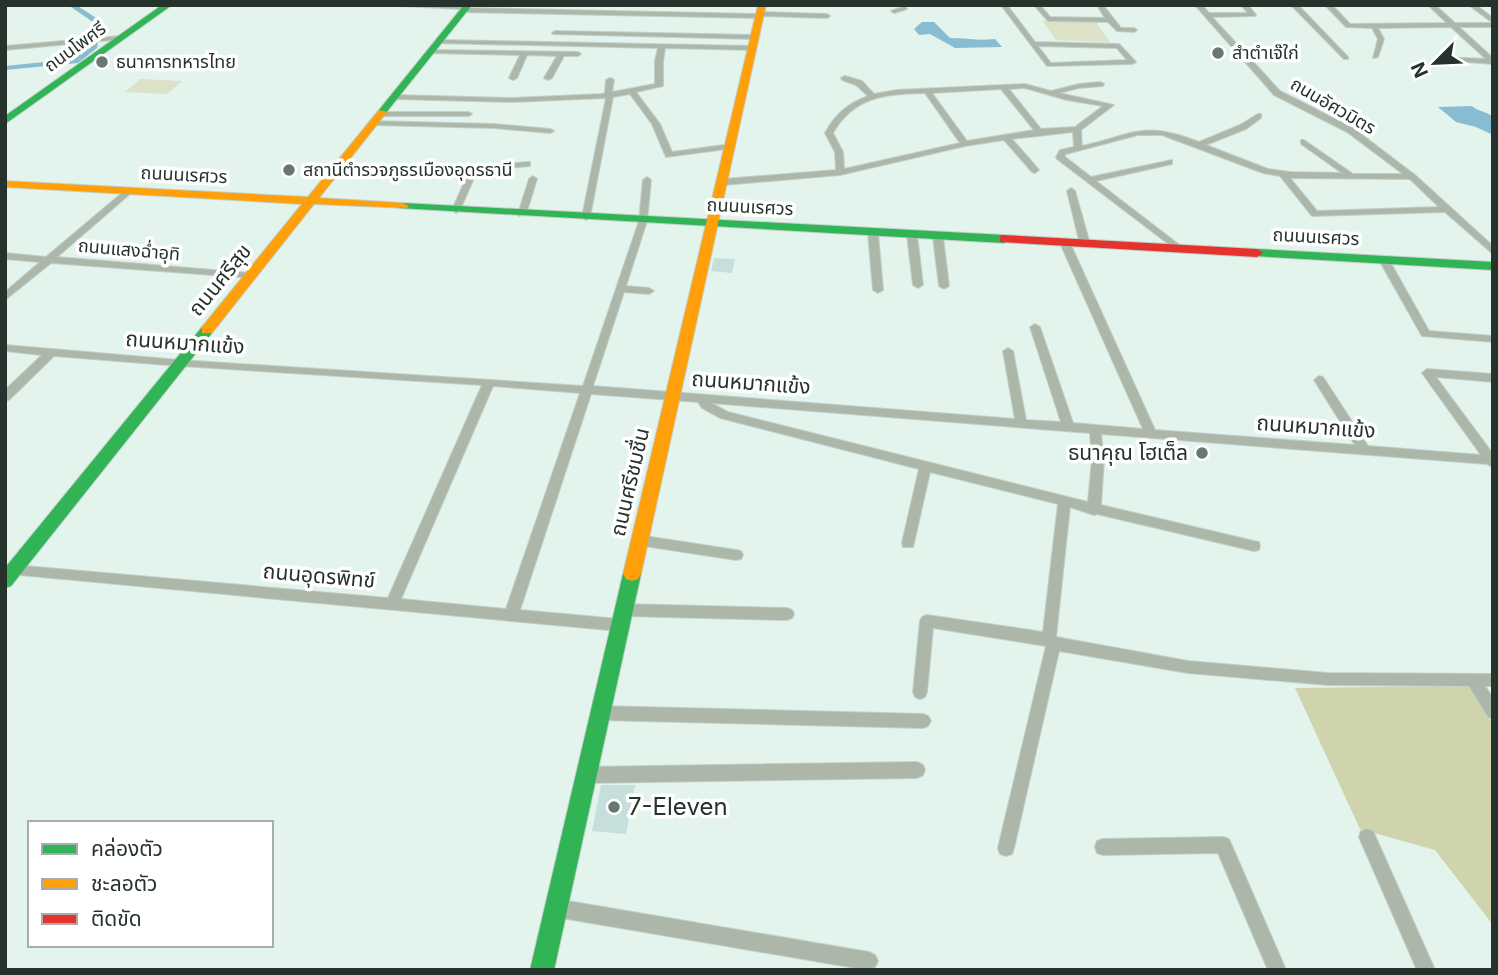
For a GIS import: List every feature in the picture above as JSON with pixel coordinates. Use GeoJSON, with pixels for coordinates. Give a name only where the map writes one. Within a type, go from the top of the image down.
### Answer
{"type":"FeatureCollection","features":[{"type":"Feature","properties":{"kind":"street","name":"ถนนโพศรี"},"geometry":{"type":"LineString","coordinates":[[5,121],[168,5]]}},
{"type":"Feature","properties":{"kind":"street"},"geometry":{"type":"LineString","coordinates":[[383,5],[761,12],[827,16]]}},
{"type":"Feature","properties":{"kind":"street"},"geometry":{"type":"LineString","coordinates":[[1004,5],[1032,44],[1049,65],[1132,62],[1119,46],[1032,44]]}},
{"type":"Feature","properties":{"kind":"street"},"geometry":{"type":"LineString","coordinates":[[1037,5],[1048,19],[1110,20]]}},
{"type":"Feature","properties":{"kind":"street"},"geometry":{"type":"LineString","coordinates":[[1100,5],[1119,30],[1135,30]]}},
{"type":"Feature","properties":{"kind":"street","name":"ถนนอัศวมิตร"},"geometry":{"type":"LineString","coordinates":[[1198,5],[1277,93],[1350,130],[1412,177],[1493,251]]}},
{"type":"Feature","properties":{"kind":"street"},"geometry":{"type":"LineString","coordinates":[[1207,15],[1253,15],[1244,5]]}},
{"type":"Feature","properties":{"kind":"street"},"geometry":{"type":"LineString","coordinates":[[1294,5],[1346,58]]}},
{"type":"Feature","properties":{"kind":"street"},"geometry":{"type":"LineString","coordinates":[[1328,5],[1348,26],[1493,23]]}},
{"type":"Feature","properties":{"kind":"street"},"geometry":{"type":"LineString","coordinates":[[1431,5],[1493,62],[1443,60]]}},
{"type":"Feature","properties":{"kind":"street"},"geometry":{"type":"LineString","coordinates":[[1473,6],[1493,23]]}},
{"type":"Feature","properties":{"kind":"street","name":"ถนนศรีสุข"},"geometry":{"type":"LineString","coordinates":[[10,575],[466,7]]}},
{"type":"Feature","properties":{"kind":"street"},"geometry":{"type":"LineString","coordinates":[[894,10],[905,8]]}},
{"type":"Feature","properties":{"kind":"street","name":"ถนนศรีชมชื่น"},"geometry":{"type":"LineString","coordinates":[[542,970],[638,540],[761,12]]}},
{"type":"Feature","properties":{"kind":"street"},"geometry":{"type":"LineString","coordinates":[[1374,26],[1381,39],[1375,57]]}},
{"type":"Feature","properties":{"kind":"street"},"geometry":{"type":"LineString","coordinates":[[555,33],[754,43]]}},
{"type":"Feature","properties":{"kind":"street"},"geometry":{"type":"LineString","coordinates":[[5,48],[121,38]]}},
{"type":"Feature","properties":{"kind":"street"},"geometry":{"type":"LineString","coordinates":[[431,51],[754,43]]}},
{"type":"Feature","properties":{"kind":"street"},"geometry":{"type":"LineString","coordinates":[[394,97],[512,100],[632,92],[659,86],[659,61],[663,46]]}},
{"type":"Feature","properties":{"kind":"street"},"geometry":{"type":"LineString","coordinates":[[431,51],[578,54]]}},
{"type":"Feature","properties":{"kind":"street"},"geometry":{"type":"LineString","coordinates":[[431,51],[502,61]]}},
{"type":"Feature","properties":{"kind":"street"},"geometry":{"type":"LineString","coordinates":[[513,78],[526,53]]}},
{"type":"Feature","properties":{"kind":"street"},"geometry":{"type":"LineString","coordinates":[[548,78],[562,54]]}},
{"type":"Feature","properties":{"kind":"street"},"geometry":{"type":"LineString","coordinates":[[845,78],[859,83],[872,96]]}},
{"type":"Feature","properties":{"kind":"street"},"geometry":{"type":"LineString","coordinates":[[586,217],[610,80]]}},
{"type":"Feature","properties":{"kind":"street"},"geometry":{"type":"LineString","coordinates":[[1052,93],[1100,84]]}},
{"type":"Feature","properties":{"kind":"street"},"geometry":{"type":"LineString","coordinates":[[723,182],[840,172],[965,144],[1077,129],[1110,105],[1025,86],[872,96],[852,105],[836,118],[829,133],[839,152],[840,172]]}},
{"type":"Feature","properties":{"kind":"street"},"geometry":{"type":"LineString","coordinates":[[1004,88],[1039,132]]}},
{"type":"Feature","properties":{"kind":"street"},"geometry":{"type":"LineString","coordinates":[[926,91],[965,144]]}},
{"type":"Feature","properties":{"kind":"street"},"geometry":{"type":"LineString","coordinates":[[632,92],[656,124],[669,155],[731,146]]}},
{"type":"Feature","properties":{"kind":"street"},"geometry":{"type":"LineString","coordinates":[[377,119],[468,114]]}},
{"type":"Feature","properties":{"kind":"street"},"geometry":{"type":"LineString","coordinates":[[1199,145],[1243,127],[1258,116]]}},
{"type":"Feature","properties":{"kind":"street"},"geometry":{"type":"LineString","coordinates":[[377,119],[550,131]]}},
{"type":"Feature","properties":{"kind":"street"},"geometry":{"type":"LineString","coordinates":[[1077,129],[1077,149]]}},
{"type":"Feature","properties":{"kind":"street"},"geometry":{"type":"LineString","coordinates":[[1179,249],[1060,157],[1063,152],[1152,129],[1169,132],[1266,172],[1412,177]]}},
{"type":"Feature","properties":{"kind":"street"},"geometry":{"type":"LineString","coordinates":[[1006,137],[1035,170]]}},
{"type":"Feature","properties":{"kind":"street"},"geometry":{"type":"LineString","coordinates":[[1304,142],[1352,177]]}},
{"type":"Feature","properties":{"kind":"street"},"geometry":{"type":"LineString","coordinates":[[1090,180],[1169,162]]}},
{"type":"Feature","properties":{"kind":"street"},"geometry":{"type":"LineString","coordinates":[[456,210],[474,169],[527,164]]}},
{"type":"Feature","properties":{"kind":"street"},"geometry":{"type":"LineString","coordinates":[[1283,174],[1315,214],[1445,209]]}},
{"type":"Feature","properties":{"kind":"street"},"geometry":{"type":"LineString","coordinates":[[522,214],[533,179]]}},
{"type":"Feature","properties":{"kind":"street"},"geometry":{"type":"LineString","coordinates":[[511,615],[643,221],[647,180]]}},
{"type":"Feature","properties":{"kind":"street","name":"ถนนนเรศวร"},"geometry":{"type":"LineString","coordinates":[[5,184],[713,225],[1493,265]]}},
{"type":"Feature","properties":{"kind":"street"},"geometry":{"type":"LineString","coordinates":[[5,297],[128,191]]}},
{"type":"Feature","properties":{"kind":"street"},"geometry":{"type":"LineString","coordinates":[[1071,191],[1085,244]]}},
{"type":"Feature","properties":{"kind":"street"},"geometry":{"type":"LineString","coordinates":[[873,233],[878,290]]}},
{"type":"Feature","properties":{"kind":"street"},"geometry":{"type":"LineString","coordinates":[[912,235],[918,285]]}},
{"type":"Feature","properties":{"kind":"street"},"geometry":{"type":"LineString","coordinates":[[939,237],[944,286]]}},
{"type":"Feature","properties":{"kind":"street"},"geometry":{"type":"LineString","coordinates":[[1065,243],[1151,434]]}},
{"type":"Feature","properties":{"kind":"street","name":"ถนนแสงฉ่ำอุทิ"},"geometry":{"type":"LineString","coordinates":[[5,256],[250,276]]}},
{"type":"Feature","properties":{"kind":"street"},"geometry":{"type":"LineString","coordinates":[[1384,260],[1426,334],[1493,339]]}},
{"type":"Feature","properties":{"kind":"street"},"geometry":{"type":"LineString","coordinates":[[620,289],[649,291]]}},
{"type":"Feature","properties":{"kind":"street"},"geometry":{"type":"LineString","coordinates":[[1035,327],[1068,427]]}},
{"type":"Feature","properties":{"kind":"street","name":"ถนนหมากแข้ง"},"geometry":{"type":"LineString","coordinates":[[5,348],[180,363],[585,389],[1492,461]]}},
{"type":"Feature","properties":{"kind":"street"},"geometry":{"type":"LineString","coordinates":[[1008,351],[1021,424]]}},
{"type":"Feature","properties":{"kind":"street"},"geometry":{"type":"LineString","coordinates":[[5,397],[51,352]]}},
{"type":"Feature","properties":{"kind":"street"},"geometry":{"type":"LineString","coordinates":[[1492,461],[1427,373],[1493,378]]}},
{"type":"Feature","properties":{"kind":"street"},"geometry":{"type":"LineString","coordinates":[[1319,380],[1364,450]]}},
{"type":"Feature","properties":{"kind":"street"},"geometry":{"type":"LineString","coordinates":[[392,604],[489,382]]}},
{"type":"Feature","properties":{"kind":"street"},"geometry":{"type":"LineString","coordinates":[[702,399],[706,405],[724,415],[926,465],[1064,503],[1254,546]]}},
{"type":"Feature","properties":{"kind":"street"},"geometry":{"type":"LineString","coordinates":[[1094,510],[1098,459],[1095,429]]}},
{"type":"Feature","properties":{"kind":"street"},"geometry":{"type":"LineString","coordinates":[[908,543],[926,465]]}},
{"type":"Feature","properties":{"kind":"street"},"geometry":{"type":"LineString","coordinates":[[1006,848],[1051,642],[1064,503]]}},
{"type":"Feature","properties":{"kind":"street"},"geometry":{"type":"LineString","coordinates":[[638,540],[736,555]]}},
{"type":"Feature","properties":{"kind":"street","name":"ถนนอุดรพิทข์"},"geometry":{"type":"LineString","coordinates":[[10,575],[511,615],[621,617],[787,614]]}},
{"type":"Feature","properties":{"kind":"street"},"geometry":{"type":"LineString","coordinates":[[920,692],[927,621],[1188,667],[1315,678],[1493,680]]}},
{"type":"Feature","properties":{"kind":"street"},"geometry":{"type":"LineString","coordinates":[[1473,680],[1493,712]]}},
{"type":"Feature","properties":{"kind":"street"},"geometry":{"type":"LineString","coordinates":[[599,713],[923,721]]}},
{"type":"Feature","properties":{"kind":"street"},"geometry":{"type":"LineString","coordinates":[[586,775],[917,770]]}},
{"type":"Feature","properties":{"kind":"street"},"geometry":{"type":"LineString","coordinates":[[1367,837],[1426,970]]}},
{"type":"Feature","properties":{"kind":"street"},"geometry":{"type":"LineString","coordinates":[[1103,848],[1223,845],[1277,970]]}},
{"type":"Feature","properties":{"kind":"street"},"geometry":{"type":"LineString","coordinates":[[556,908],[869,961]]}},
{"type":"Feature","properties":{"kind":"green space"},"geometry":{"type":"Polygon","coordinates":[[[1043,21],[1095,21],[1110,42],[1056,40],[1043,21]]]}},
{"type":"Feature","properties":{"kind":"green space"},"geometry":{"type":"Polygon","coordinates":[[[140,79],[182,81],[167,94],[125,92],[140,79]]]}},
{"type":"Feature","properties":{"kind":"green space"},"geometry":{"type":"Polygon","coordinates":[[[1469,686],[1493,725],[1493,925],[1435,850],[1360,829],[1295,688],[1469,686]]]}},
{"type":"Feature","properties":{"kind":"water"},"geometry":{"type":"Polygon","coordinates":[[[922,22],[934,22],[950,38],[995,39],[1002,47],[955,48],[930,34],[919,35],[914,29],[922,22]]]}},
{"type":"Feature","properties":{"kind":"water"},"geometry":{"type":"Polygon","coordinates":[[[1472,106],[1493,117],[1493,135],[1456,122],[1438,107],[1472,106]]]}},
{"type":"Feature","properties":{"kind":"building"},"geometry":{"type":"Polygon","coordinates":[[[714,258],[735,259],[732,273],[711,271],[714,258]]]}},
{"type":"Feature","properties":{"kind":"building","name":"7-Eleven"},"geometry":{"type":"Polygon","coordinates":[[[601,785],[635,785],[626,834],[592,831],[601,785]]]}},
{"type":"Feature","properties":{"kind":"waterway"},"geometry":{"type":"LineString","coordinates":[[71,5],[97,21],[94,38]]}},
{"type":"Feature","properties":{"kind":"waterway"},"geometry":{"type":"LineString","coordinates":[[5,68],[75,61],[94,46],[94,42]]}},
{"type":"Feature","properties":{"kind":"traffic: fast"},"geometry":{"type":"LineString","coordinates":[[5,121],[168,5]]}},
{"type":"Feature","properties":{"kind":"traffic: fast"},"geometry":{"type":"LineString","coordinates":[[382,112],[468,5]]}},
{"type":"Feature","properties":{"kind":"traffic: fast"},"geometry":{"type":"LineString","coordinates":[[403,206],[1004,239]]}},
{"type":"Feature","properties":{"kind":"traffic: fast"},"geometry":{"type":"LineString","coordinates":[[1257,253],[1493,266]]}},
{"type":"Feature","properties":{"kind":"traffic: fast"},"geometry":{"type":"LineString","coordinates":[[5,581],[207,330]]}},
{"type":"Feature","properties":{"kind":"traffic: fast"},"geometry":{"type":"LineString","coordinates":[[542,970],[632,574]]}},
{"type":"Feature","properties":{"kind":"traffic: slow"},"geometry":{"type":"LineString","coordinates":[[632,574],[762,5]]}},
{"type":"Feature","properties":{"kind":"traffic: slow"},"geometry":{"type":"LineString","coordinates":[[207,330],[382,112]]}},
{"type":"Feature","properties":{"kind":"traffic: slow"},"geometry":{"type":"LineString","coordinates":[[5,184],[403,206]]}},
{"type":"Feature","properties":{"kind":"traffic: jam"},"geometry":{"type":"LineString","coordinates":[[1004,239],[1257,253]]}},
{"type":"Feature","properties":{"kind":"place","name":"สำตำเจ๊ใก่"},"geometry":{"type":"Point","coordinates":[1218,53]}},
{"type":"Feature","properties":{"kind":"place","name":"ธนาคารทหารไทย"},"geometry":{"type":"Point","coordinates":[102,62]}},
{"type":"Feature","properties":{"kind":"place","name":"สถานีตำรวจภูธรเมืองอุดรธานี"},"geometry":{"type":"Point","coordinates":[289,170]}},
{"type":"Feature","properties":{"kind":"place","name":"ธนาคุณ โฮเต็ล"},"geometry":{"type":"Point","coordinates":[1202,453]}},
{"type":"Feature","properties":{"kind":"place","name":"7-Eleven"},"geometry":{"type":"Point","coordinates":[614,807]}}]}
